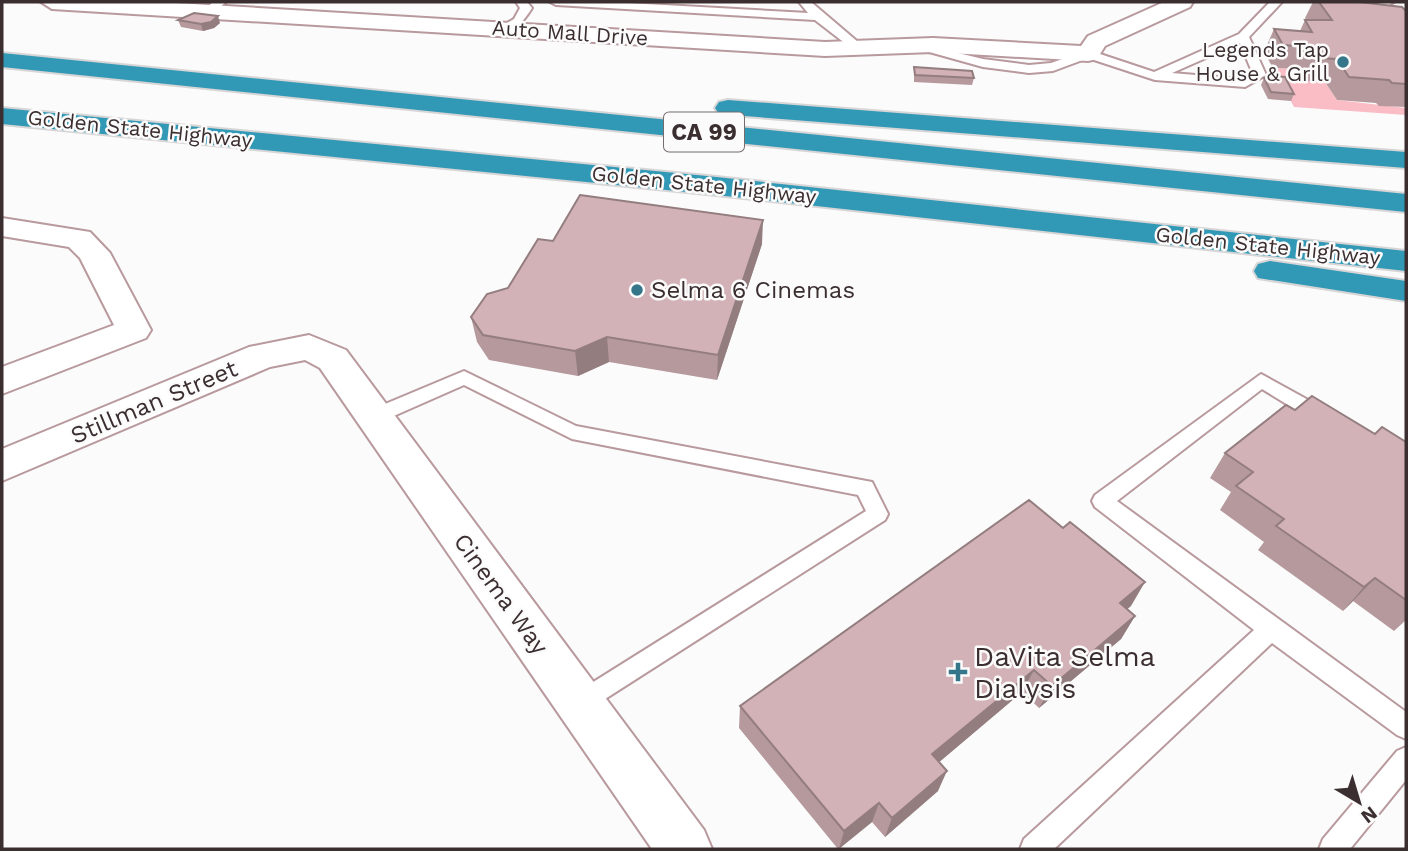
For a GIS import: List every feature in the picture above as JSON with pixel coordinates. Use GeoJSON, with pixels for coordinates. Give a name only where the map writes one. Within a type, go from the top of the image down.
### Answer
{"type":"FeatureCollection","features":[{"type":"Feature","properties":{"kind":"highway"},"geometry":{"type":"LineString","coordinates":[[2,59],[573,96],[1406,160]]}},
{"type":"Feature","properties":{"kind":"highway","name":"CA 99"},"geometry":{"type":"LineString","coordinates":[[2,59],[1406,203]]}},
{"type":"Feature","properties":{"kind":"highway","name":"Golden State Highway"},"geometry":{"type":"LineString","coordinates":[[2,116],[707,185],[1406,261]]}},
{"type":"Feature","properties":{"kind":"highway"},"geometry":{"type":"LineString","coordinates":[[707,185],[1406,291]]}},
{"type":"Feature","properties":{"kind":"street","name":"Auto Mall Drive"},"geometry":{"type":"LineString","coordinates":[[52,2],[506,19],[825,49],[893,46],[1088,54]]}},
{"type":"Feature","properties":{"kind":"street"},"geometry":{"type":"LineString","coordinates":[[1088,54],[1096,41],[1169,5]]}},
{"type":"Feature","properties":{"kind":"street"},"geometry":{"type":"LineString","coordinates":[[2,227],[79,239],[94,253],[134,330],[2,381]]}},
{"type":"Feature","properties":{"kind":"street","name":"Cinema Way"},"geometry":{"type":"LineString","coordinates":[[309,347],[333,359],[685,849]]}},
{"type":"Feature","properties":{"kind":"street","name":"Stillman Street"},"geometry":{"type":"LineString","coordinates":[[2,466],[262,356],[309,347]]}},
{"type":"Feature","properties":{"kind":"lane"},"geometry":{"type":"LineString","coordinates":[[521,2],[526,8],[518,21],[506,19],[521,2]]}},
{"type":"Feature","properties":{"kind":"lane"},"geometry":{"type":"LineString","coordinates":[[556,2],[815,17],[841,31],[859,48]]}},
{"type":"Feature","properties":{"kind":"lane"},"geometry":{"type":"LineString","coordinates":[[804,2],[815,17]]}},
{"type":"Feature","properties":{"kind":"lane"},"geometry":{"type":"LineString","coordinates":[[1155,76],[1243,37],[1276,2]]}},
{"type":"Feature","properties":{"kind":"lane"},"geometry":{"type":"LineString","coordinates":[[1380,20],[1356,14],[1388,2]]}},
{"type":"Feature","properties":{"kind":"lane"},"geometry":{"type":"LineString","coordinates":[[1088,54],[1155,76],[1245,83],[1260,75],[1243,37]]}},
{"type":"Feature","properties":{"kind":"lane"},"geometry":{"type":"LineString","coordinates":[[373,417],[464,377],[572,432],[864,488],[878,514],[580,704]]}},
{"type":"Feature","properties":{"kind":"lane"},"geometry":{"type":"LineString","coordinates":[[1339,426],[1261,380],[1102,501],[1406,727]]}},
{"type":"Feature","properties":{"kind":"lane"},"geometry":{"type":"LineString","coordinates":[[1034,849],[1271,629]]}},
{"type":"Feature","properties":{"kind":"lane"},"geometry":{"type":"LineString","coordinates":[[1334,849],[1406,761]]}},
{"type":"Feature","properties":{"kind":"shaded area"},"geometry":{"type":"Polygon","coordinates":[[[1273,68],[1301,69],[1308,81],[1325,82],[1337,100],[1406,108],[1406,115],[1294,107],[1273,68]]]}},
{"type":"Feature","properties":{"kind":"building"},"geometry":{"type":"Polygon","coordinates":[[[1319,2],[1359,2],[1402,7],[1406,11],[1406,84],[1349,77],[1337,59],[1319,58],[1312,47],[1283,45],[1274,29],[1312,32],[1305,20],[1332,20],[1319,2]]]}},
{"type":"Feature","properties":{"kind":"building"},"geometry":{"type":"Polygon","coordinates":[[[194,13],[218,16],[211,22],[201,24],[178,20],[194,13]]]}},
{"type":"Feature","properties":{"kind":"building"},"geometry":{"type":"Polygon","coordinates":[[[914,67],[972,71],[974,78],[915,75],[914,67]]]}},
{"type":"Feature","properties":{"kind":"building"},"geometry":{"type":"Polygon","coordinates":[[[1274,76],[1285,77],[1294,94],[1271,92],[1264,78],[1275,79],[1274,76]]]}},
{"type":"Feature","properties":{"kind":"building","name":"Selma 6 Cinemas"},"geometry":{"type":"Polygon","coordinates":[[[580,195],[763,220],[718,355],[607,337],[575,351],[483,335],[471,317],[487,294],[508,288],[538,239],[553,241],[580,195]]]}},
{"type":"Feature","properties":{"kind":"building"},"geometry":{"type":"Polygon","coordinates":[[[1312,396],[1375,434],[1382,427],[1406,442],[1406,600],[1375,578],[1364,587],[1276,526],[1284,519],[1236,486],[1253,472],[1225,453],[1286,405],[1295,410],[1312,396]]]}},
{"type":"Feature","properties":{"kind":"building"},"geometry":{"type":"Polygon","coordinates":[[[1029,500],[1063,528],[1070,522],[1145,582],[1120,603],[1135,616],[1052,686],[1034,670],[932,754],[947,771],[892,818],[879,803],[844,831],[740,706],[1029,500]]]}},
{"type":"Feature","properties":{"kind":"place","name":"Legends Tap House & Grill"},"geometry":{"type":"Point","coordinates":[1343,62]}},
{"type":"Feature","properties":{"kind":"place","name":"Selma 6 Cinemas"},"geometry":{"type":"Point","coordinates":[637,290]}},
{"type":"Feature","properties":{"kind":"place","name":"DaVita Selma Dialysis"},"geometry":{"type":"Point","coordinates":[958,672]}}]}
